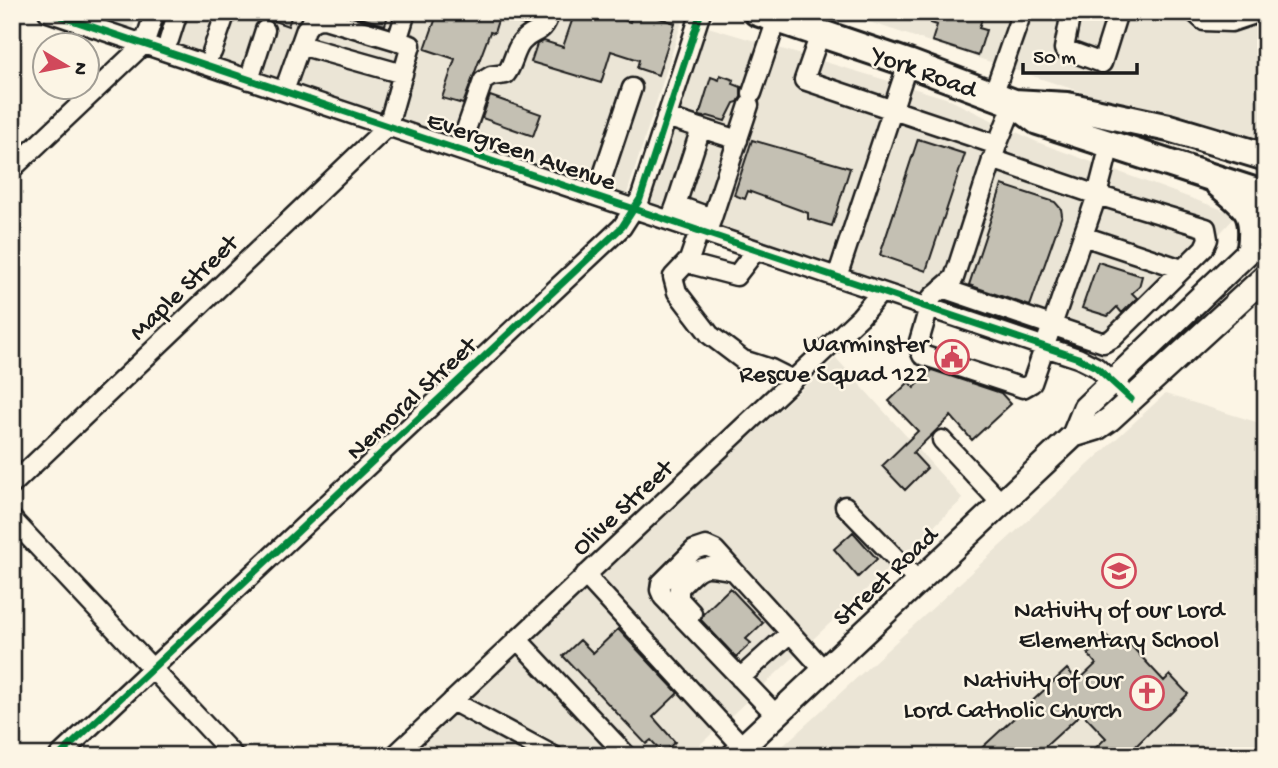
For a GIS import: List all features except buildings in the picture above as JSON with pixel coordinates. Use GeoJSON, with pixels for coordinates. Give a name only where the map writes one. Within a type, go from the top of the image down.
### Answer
{"type":"FeatureCollection","features":[{"type":"Feature","properties":{"kind":"highway","name":"York Road"},"geometry":{"type":"LineString","coordinates":[[767,16],[908,63],[1004,99],[1038,121],[1266,195]]}},
{"type":"Feature","properties":{"kind":"highway","name":"York Road"},"geometry":{"type":"LineString","coordinates":[[1004,99],[1067,106],[1169,128],[1266,157]]}},
{"type":"Feature","properties":{"kind":"highway"},"geometry":{"type":"LineString","coordinates":[[1209,177],[1242,204],[1251,217],[1259,241]]}},
{"type":"Feature","properties":{"kind":"main road","name":"Street Road"},"geometry":{"type":"LineString","coordinates":[[738,751],[1074,435],[1085,408],[1259,241]]}},
{"type":"Feature","properties":{"kind":"main road","name":"Street Road"},"geometry":{"type":"LineString","coordinates":[[1074,435],[1097,428],[1111,419],[1266,276]]}},
{"type":"Feature","properties":{"kind":"street","name":"Evergreen Avenue"},"geometry":{"type":"LineString","coordinates":[[48,12],[633,208],[673,213],[705,224],[756,250],[1087,362],[1131,399]]}},
{"type":"Feature","properties":{"kind":"street"},"geometry":{"type":"LineString","coordinates":[[12,169],[144,44],[155,12]]}},
{"type":"Feature","properties":{"kind":"street"},"geometry":{"type":"LineString","coordinates":[[169,40],[178,12]]}},
{"type":"Feature","properties":{"kind":"street"},"geometry":{"type":"LineString","coordinates":[[212,52],[226,12]]}},
{"type":"Feature","properties":{"kind":"street"},"geometry":{"type":"LineString","coordinates":[[397,41],[406,12]]}},
{"type":"Feature","properties":{"kind":"street"},"geometry":{"type":"LineString","coordinates":[[488,160],[491,152],[462,141],[483,81],[491,76],[506,74],[520,44],[545,27],[550,12]]}},
{"type":"Feature","properties":{"kind":"street","name":"Nemoral Street"},"geometry":{"type":"LineString","coordinates":[[60,756],[622,227],[640,199],[701,12]]}},
{"type":"Feature","properties":{"kind":"street"},"geometry":{"type":"LineString","coordinates":[[1022,12],[993,158],[954,278],[932,297],[918,345],[922,355],[1023,388],[1032,383],[1097,195],[1110,145]]}},
{"type":"Feature","properties":{"kind":"street"},"geometry":{"type":"LineString","coordinates":[[1071,12],[1064,49],[1102,63],[1118,12]]}},
{"type":"Feature","properties":{"kind":"street"},"geometry":{"type":"LineString","coordinates":[[1194,12],[1204,20],[1231,22],[1261,12]]}},
{"type":"Feature","properties":{"kind":"street"},"geometry":{"type":"LineString","coordinates":[[284,91],[310,22],[331,16],[411,45],[388,126]]}},
{"type":"Feature","properties":{"kind":"street"},"geometry":{"type":"LineString","coordinates":[[767,16],[751,99],[737,140],[689,260],[673,277],[677,292],[710,335],[743,360],[793,380]]}},
{"type":"Feature","properties":{"kind":"street"},"geometry":{"type":"LineString","coordinates":[[249,80],[265,30]]}},
{"type":"Feature","properties":{"kind":"street"},"geometry":{"type":"LineString","coordinates":[[820,34],[804,80],[892,109],[993,158],[1097,195],[1206,229],[1208,239],[1204,248],[1113,338],[1104,342],[942,288]]}},
{"type":"Feature","properties":{"kind":"street"},"geometry":{"type":"LineString","coordinates":[[300,45],[402,74]]}},
{"type":"Feature","properties":{"kind":"street"},"geometry":{"type":"LineString","coordinates":[[837,277],[908,63]]}},
{"type":"Feature","properties":{"kind":"street"},"geometry":{"type":"LineString","coordinates":[[596,196],[632,88]]}},
{"type":"Feature","properties":{"kind":"street"},"geometry":{"type":"LineString","coordinates":[[666,117],[737,140]]}},
{"type":"Feature","properties":{"kind":"street","name":"Maple Street"},"geometry":{"type":"LineString","coordinates":[[12,485],[388,126]]}},
{"type":"Feature","properties":{"kind":"street"},"geometry":{"type":"LineString","coordinates":[[673,213],[701,128]]}},
{"type":"Feature","properties":{"kind":"street"},"geometry":{"type":"LineString","coordinates":[[1083,236],[1182,269]]}},
{"type":"Feature","properties":{"kind":"street"},"geometry":{"type":"LineString","coordinates":[[689,260],[694,265],[736,276],[756,250]]}},
{"type":"Feature","properties":{"kind":"street","name":"Olive Street"},"geometry":{"type":"LineString","coordinates":[[394,756],[860,317],[880,292]]}},
{"type":"Feature","properties":{"kind":"street"},"geometry":{"type":"LineString","coordinates":[[942,440],[1000,503]]}},
{"type":"Feature","properties":{"kind":"street"},"geometry":{"type":"LineString","coordinates":[[845,506],[918,581]]}},
{"type":"Feature","properties":{"kind":"street"},"geometry":{"type":"LineString","coordinates":[[12,519],[234,756]]}},
{"type":"Feature","properties":{"kind":"street"},"geometry":{"type":"LineString","coordinates":[[776,715],[669,604],[660,590],[665,578],[700,546],[710,547],[824,670]]}},
{"type":"Feature","properties":{"kind":"street"},"geometry":{"type":"LineString","coordinates":[[585,575],[738,751]]}},
{"type":"Feature","properties":{"kind":"street"},"geometry":{"type":"LineString","coordinates":[[736,674],[790,633]]}},
{"type":"Feature","properties":{"kind":"street"},"geometry":{"type":"LineString","coordinates":[[517,639],[627,756]]}},
{"type":"Feature","properties":{"kind":"street"},"geometry":{"type":"LineString","coordinates":[[452,701],[554,756]]}},
{"type":"Feature","properties":{"kind":"shaded area"},"geometry":{"type":"Polygon","coordinates":[[[57,12],[138,12],[130,36],[57,12]]]}},
{"type":"Feature","properties":{"kind":"shaded area"},"geometry":{"type":"Polygon","coordinates":[[[167,12],[685,12],[625,200],[156,47],[167,12]]]}},
{"type":"Feature","properties":{"kind":"shaded area"},"geometry":{"type":"Polygon","coordinates":[[[839,12],[1266,12],[1266,149],[1060,85],[839,12]]]}},
{"type":"Feature","properties":{"kind":"shaded area"},"geometry":{"type":"Polygon","coordinates":[[[708,27],[946,98],[1037,142],[1237,215],[1104,358],[648,213],[708,27]]]}},
{"type":"Feature","properties":{"kind":"shaded area"},"geometry":{"type":"Polygon","coordinates":[[[836,358],[963,499],[688,756],[410,756],[576,596],[836,358]]]}},
{"type":"Feature","properties":{"kind":"shaded area","name":"Nativity of our Lord Elementary School"},"geometry":{"type":"Polygon","coordinates":[[[1165,394],[1266,425],[1266,756],[772,756],[1165,394]]]}},
{"type":"Feature","properties":{"kind":"cycle path"},"geometry":{"type":"LineString","coordinates":[[48,12],[1078,358],[1096,367],[1131,399]]}},
{"type":"Feature","properties":{"kind":"cycle path"},"geometry":{"type":"LineString","coordinates":[[59,756],[622,227],[640,199],[701,12]]}},
{"type":"Feature","properties":{"kind":"place","name":"Warminster Rescue Squad 122"},"geometry":{"type":"Point","coordinates":[952,357]}},
{"type":"Feature","properties":{"kind":"place","name":"Nativity of our Lord Elementary School"},"geometry":{"type":"Point","coordinates":[1119,571]}},
{"type":"Feature","properties":{"kind":"place","name":"Nativity of Our Lord Catholic Church"},"geometry":{"type":"Point","coordinates":[1147,693]}}]}
